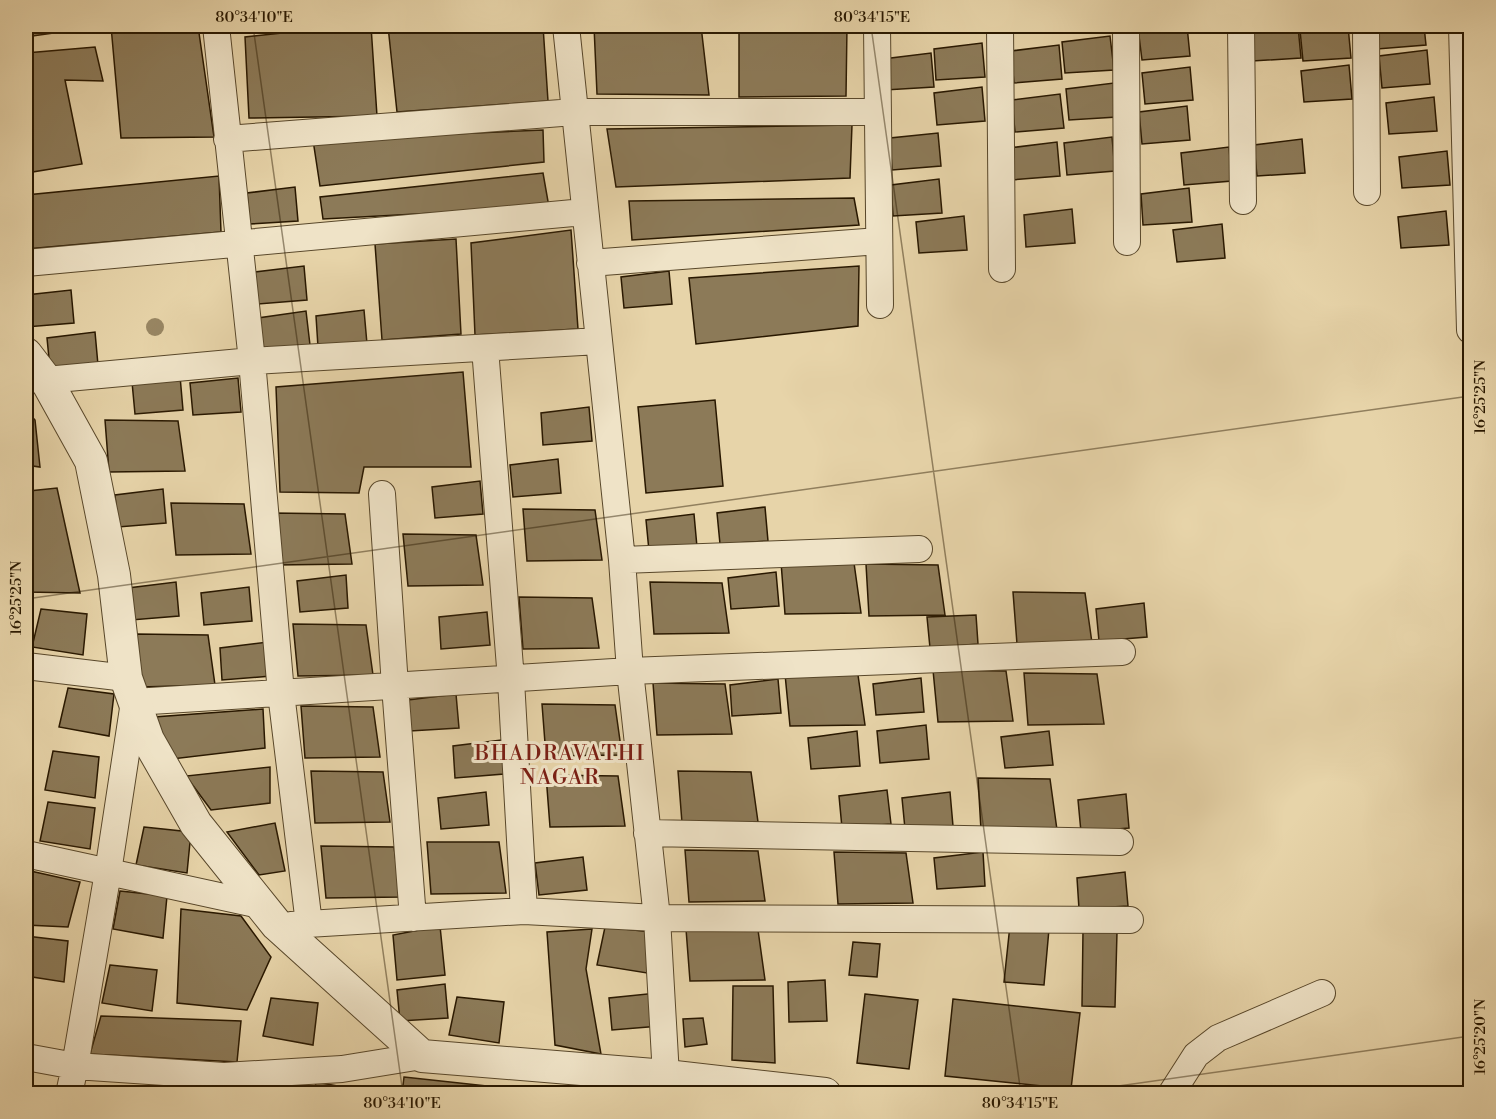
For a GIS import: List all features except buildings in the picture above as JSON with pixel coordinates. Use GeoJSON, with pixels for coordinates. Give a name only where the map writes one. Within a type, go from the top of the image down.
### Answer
{"type":"FeatureCollection","features":[{"type":"Feature","properties":{"kind":"street"},"geometry":{"type":"LineString","coordinates":[[216,26],[252,361],[281,693],[309,924]]}},
{"type":"Feature","properties":{"kind":"street"},"geometry":{"type":"LineString","coordinates":[[566,26],[657,918],[669,1085]]}},
{"type":"Feature","properties":{"kind":"street"},"geometry":{"type":"LineString","coordinates":[[877,26],[880,305]]}},
{"type":"Feature","properties":{"kind":"street"},"geometry":{"type":"LineString","coordinates":[[1000,26],[1002,269]]}},
{"type":"Feature","properties":{"kind":"street"},"geometry":{"type":"LineString","coordinates":[[1126,26],[1127,242]]}},
{"type":"Feature","properties":{"kind":"street"},"geometry":{"type":"LineString","coordinates":[[1241,26],[1243,201]]}},
{"type":"Feature","properties":{"kind":"street"},"geometry":{"type":"LineString","coordinates":[[1366,26],[1367,192]]}},
{"type":"Feature","properties":{"kind":"street"},"geometry":{"type":"LineString","coordinates":[[1462,26],[1470,330]]}},
{"type":"Feature","properties":{"kind":"street"},"geometry":{"type":"LineString","coordinates":[[227,139],[574,112],[878,112]]}},
{"type":"Feature","properties":{"kind":"street"},"geometry":{"type":"LineString","coordinates":[[26,263],[584,212]]}},
{"type":"Feature","properties":{"kind":"street"},"geometry":{"type":"LineString","coordinates":[[590,263],[879,241]]}},
{"type":"Feature","properties":{"kind":"street"},"geometry":{"type":"LineString","coordinates":[[36,379],[252,361],[598,341]]}},
{"type":"Feature","properties":{"kind":"street"},"geometry":{"type":"LineString","coordinates":[[485,348],[511,680],[524,911]]}},
{"type":"Feature","properties":{"kind":"street"},"geometry":{"type":"LineString","coordinates":[[26,354],[36,379],[91,461],[114,575],[130,690],[148,740],[196,824],[268,915],[422,1056]]}},
{"type":"Feature","properties":{"kind":"street"},"geometry":{"type":"LineString","coordinates":[[382,494],[394,686],[413,918]]}},
{"type":"Feature","properties":{"kind":"street"},"geometry":{"type":"LineString","coordinates":[[622,560],[919,549]]}},
{"type":"Feature","properties":{"kind":"street"},"geometry":{"type":"LineString","coordinates":[[26,666],[130,690],[281,693],[630,671],[1122,652]]}},
{"type":"Feature","properties":{"kind":"street"},"geometry":{"type":"LineString","coordinates":[[69,1094],[108,872],[130,690]]}},
{"type":"Feature","properties":{"kind":"street"},"geometry":{"type":"LineString","coordinates":[[647,833],[1120,842]]}},
{"type":"Feature","properties":{"kind":"street"},"geometry":{"type":"LineString","coordinates":[[26,854],[108,872],[309,924],[524,911],[657,918],[1130,920]]}},
{"type":"Feature","properties":{"kind":"street"},"geometry":{"type":"LineString","coordinates":[[1171,1094],[1196,1055],[1218,1038],[1322,993]]}},
{"type":"Feature","properties":{"kind":"street"},"geometry":{"type":"LineString","coordinates":[[26,1057],[75,1066],[224,1076],[342,1069],[422,1056],[669,1085],[813,1093]]}},
{"type":"Feature","properties":{"kind":"district","name":"BHADRAVATHI NAGAR"},"geometry":{"type":"Point","coordinates":[560,766]}}]}
